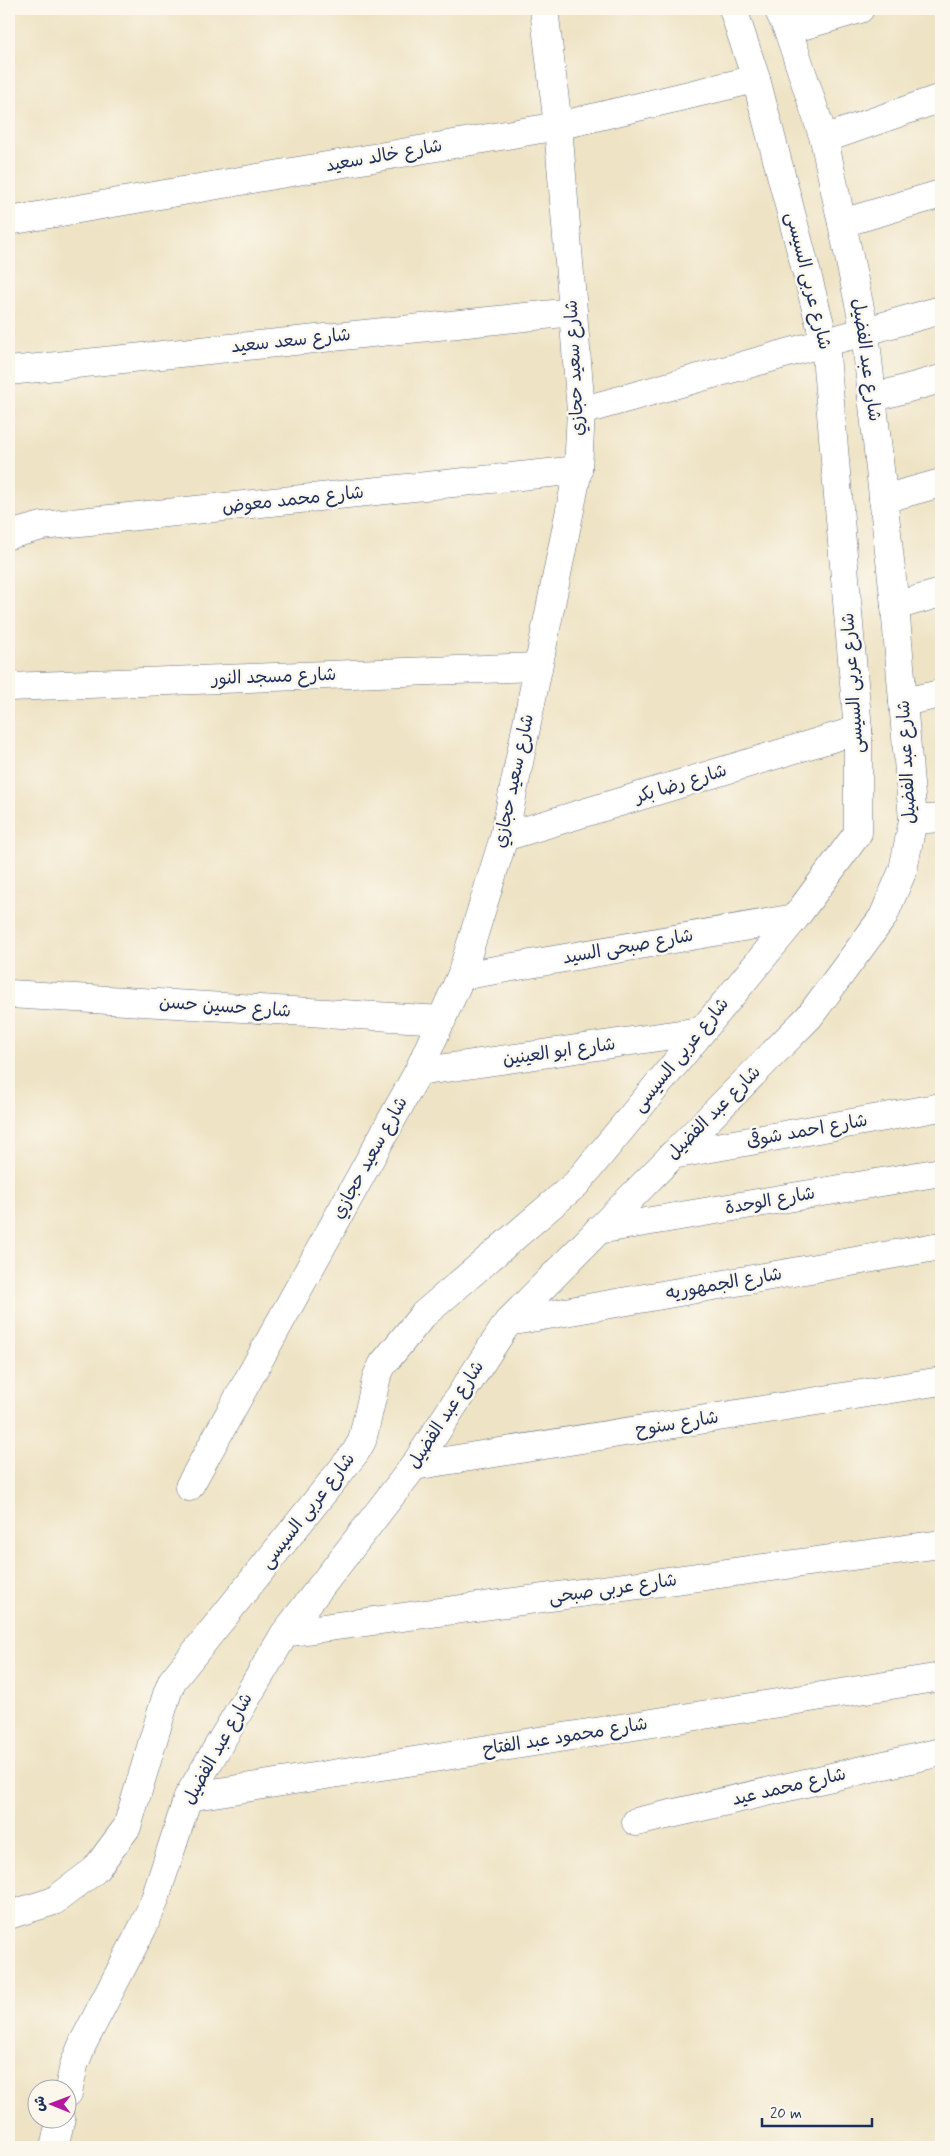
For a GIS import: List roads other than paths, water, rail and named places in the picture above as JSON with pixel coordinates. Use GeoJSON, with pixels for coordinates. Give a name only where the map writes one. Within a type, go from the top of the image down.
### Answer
{"type":"FeatureCollection","features":[{"type":"Feature","properties":{"kind":"street","name":"شارع سعيد حجازي"},"geometry":{"type":"LineString","coordinates":[[189,1487],[418,1072],[461,976],[504,837],[578,470],[581,411],[558,126],[544,9]]}},
{"type":"Feature","properties":{"kind":"street","name":"شارع عربى السيسى"},"geometry":{"type":"LineString","coordinates":[[9,1915],[54,1901],[96,1870],[127,1827],[172,1681],[355,1453],[362,1440],[377,1376],[383,1364],[423,1315],[576,1184],[700,1031],[795,918],[858,833],[858,730],[826,343],[756,79],[733,9]]}},
{"type":"Feature","properties":{"kind":"street"},"geometry":{"type":"LineString","coordinates":[[783,20],[860,9]]}},
{"type":"Feature","properties":{"kind":"street","name":"شارع عبد الفضيل"},"geometry":{"type":"LineString","coordinates":[[72,2078],[83,2043],[154,1902],[188,1797],[285,1633],[414,1466],[508,1322],[809,1017],[883,917],[903,870],[913,820],[894,606],[865,332],[824,139],[783,20]]}},
{"type":"Feature","properties":{"kind":"street","name":"شارع خالد سعيد"},"geometry":{"type":"LineString","coordinates":[[9,221],[558,126],[756,79]]}},
{"type":"Feature","properties":{"kind":"street"},"geometry":{"type":"LineString","coordinates":[[824,139],[941,98]]}},
{"type":"Feature","properties":{"kind":"street"},"geometry":{"type":"LineString","coordinates":[[842,223],[941,194]]}},
{"type":"Feature","properties":{"kind":"street"},"geometry":{"type":"LineString","coordinates":[[581,411],[941,310]]}},
{"type":"Feature","properties":{"kind":"street","name":"شارع سعد سعيد"},"geometry":{"type":"LineString","coordinates":[[9,370],[573,312]]}},
{"type":"Feature","properties":{"kind":"street"},"geometry":{"type":"LineString","coordinates":[[872,398],[941,379]]}},
{"type":"Feature","properties":{"kind":"street","name":"شارع محمد معوض"},"geometry":{"type":"LineString","coordinates":[[9,535],[42,526],[578,470]]}},
{"type":"Feature","properties":{"kind":"street"},"geometry":{"type":"LineString","coordinates":[[883,499],[941,483]]}},
{"type":"Feature","properties":{"kind":"street"},"geometry":{"type":"LineString","coordinates":[[894,606],[941,594]]}},
{"type":"Feature","properties":{"kind":"street","name":"شارع مسجد النور"},"geometry":{"type":"LineString","coordinates":[[9,687],[538,667]]}},
{"type":"Feature","properties":{"kind":"street"},"geometry":{"type":"LineString","coordinates":[[903,702],[941,694]]}},
{"type":"Feature","properties":{"kind":"street","name":"شارع رضا بكر"},"geometry":{"type":"LineString","coordinates":[[504,837],[858,730]]}},
{"type":"Feature","properties":{"kind":"street"},"geometry":{"type":"LineString","coordinates":[[913,820],[941,818]]}},
{"type":"Feature","properties":{"kind":"street","name":"شارع صبحى السيد"},"geometry":{"type":"LineString","coordinates":[[461,976],[795,918]]}},
{"type":"Feature","properties":{"kind":"street","name":"شارع حسين حسن"},"geometry":{"type":"LineString","coordinates":[[9,994],[442,1020]]}},
{"type":"Feature","properties":{"kind":"street","name":"شارع ابو العينين"},"geometry":{"type":"LineString","coordinates":[[418,1072],[700,1031]]}},
{"type":"Feature","properties":{"kind":"street","name":"شارع احمد شوقى"},"geometry":{"type":"LineString","coordinates":[[672,1154],[941,1107]]}},
{"type":"Feature","properties":{"kind":"street","name":"شارع الوحدة"},"geometry":{"type":"LineString","coordinates":[[598,1230],[941,1172]]}},
{"type":"Feature","properties":{"kind":"street","name":"شارع الجمهوريه"},"geometry":{"type":"LineString","coordinates":[[508,1322],[941,1246]]}},
{"type":"Feature","properties":{"kind":"street","name":"شارع سنوح"},"geometry":{"type":"LineString","coordinates":[[414,1466],[941,1382]]}},
{"type":"Feature","properties":{"kind":"street","name":"شارع عربى صبحى"},"geometry":{"type":"LineString","coordinates":[[285,1633],[941,1544]]}},
{"type":"Feature","properties":{"kind":"street","name":"شارع محمود عبد الفتاح"},"geometry":{"type":"LineString","coordinates":[[188,1797],[941,1677]]}},
{"type":"Feature","properties":{"kind":"street","name":"شارع محمد عيد"},"geometry":{"type":"LineString","coordinates":[[636,1822],[941,1752]]}},
{"type":"Feature","properties":{"kind":"street"},"geometry":{"type":"LineString","coordinates":[[54,2147],[59,2128]]}}]}
